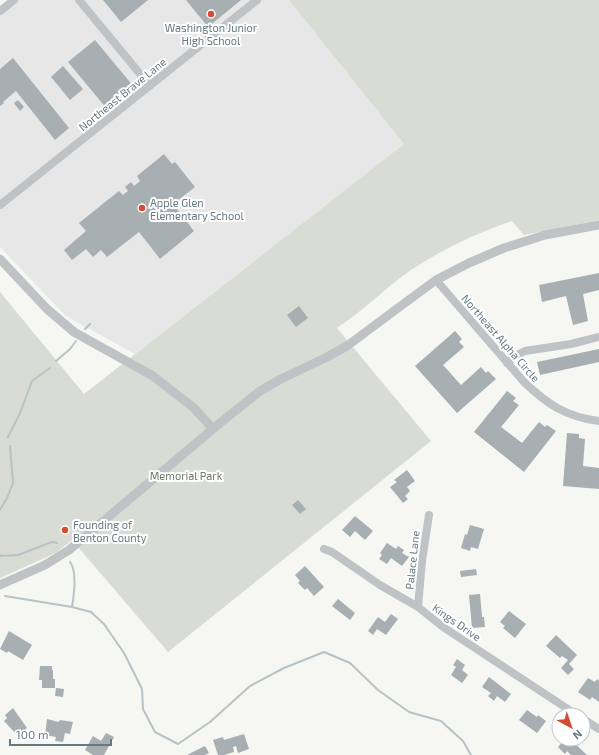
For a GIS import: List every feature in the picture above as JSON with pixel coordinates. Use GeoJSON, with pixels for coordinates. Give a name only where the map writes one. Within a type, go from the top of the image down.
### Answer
{"type":"FeatureCollection","features":[{"type":"Feature","properties":{"kind":"street"},"geometry":{"type":"LineString","coordinates":[[0,11],[14,0]]}},
{"type":"Feature","properties":{"kind":"street"},"geometry":{"type":"LineString","coordinates":[[79,0],[150,86]]}},
{"type":"Feature","properties":{"kind":"street","name":"Northeast Brave Lane"},"geometry":{"type":"LineString","coordinates":[[0,205],[257,0]]}},
{"type":"Feature","properties":{"kind":"street"},"geometry":{"type":"LineString","coordinates":[[0,585],[45,565],[69,550],[260,391],[347,346],[436,280],[469,263],[504,248],[545,235],[599,225]]}},
{"type":"Feature","properties":{"kind":"street"},"geometry":{"type":"LineString","coordinates":[[0,259],[47,309],[74,332],[153,376],[194,408],[213,429]]}},
{"type":"Feature","properties":{"kind":"street","name":"Northeast Alpha Circle"},"geometry":{"type":"LineString","coordinates":[[436,280],[507,363],[539,397],[551,406],[571,414],[599,421]]}},
{"type":"Feature","properties":{"kind":"street"},"geometry":{"type":"LineString","coordinates":[[507,363],[515,356],[525,351],[571,344],[599,337]]}},
{"type":"Feature","properties":{"kind":"street","name":"Palace Lane"},"geometry":{"type":"LineString","coordinates":[[418,607],[422,561],[429,515]]}},
{"type":"Feature","properties":{"kind":"street","name":"Kings Drive"},"geometry":{"type":"LineString","coordinates":[[324,550],[332,552],[380,585],[418,607],[443,627],[565,707]]}},
{"type":"Feature","properties":{"kind":"shaded area"},"geometry":{"type":"Polygon","coordinates":[[[18,0],[289,0],[404,144],[135,354],[66,316],[0,247],[0,15],[18,0]]]}},
{"type":"Feature","properties":{"kind":"green space","name":"Memorial Park"},"geometry":{"type":"Polygon","coordinates":[[[289,0],[599,0],[599,220],[524,235],[512,221],[486,231],[448,248],[411,270],[337,328],[431,441],[168,652],[72,540],[57,552],[0,578],[0,292],[84,394],[404,144],[289,0]]]}},
{"type":"Feature","properties":{"kind":"building","name":"Washington Junior High School"},"geometry":{"type":"Polygon","coordinates":[[[103,0],[148,0],[121,22],[103,0]]]}},
{"type":"Feature","properties":{"kind":"building","name":"Washington Junior High School"},"geometry":{"type":"Polygon","coordinates":[[[186,0],[241,0],[208,27],[186,0]]]}},
{"type":"Feature","properties":{"kind":"building"},"geometry":{"type":"Polygon","coordinates":[[[95,40],[134,87],[107,109],[68,62],[95,40]]]}},
{"type":"Feature","properties":{"kind":"building"},"geometry":{"type":"Polygon","coordinates":[[[13,58],[69,128],[55,140],[16,91],[0,106],[0,69],[13,58]]]}},
{"type":"Feature","properties":{"kind":"building"},"geometry":{"type":"Polygon","coordinates":[[[63,66],[83,89],[70,100],[51,77],[63,66]]]}},
{"type":"Feature","properties":{"kind":"building"},"geometry":{"type":"Polygon","coordinates":[[[18,100],[24,107],[20,111],[14,103],[18,100]]]}},
{"type":"Feature","properties":{"kind":"building"},"geometry":{"type":"Polygon","coordinates":[[[164,154],[172,164],[175,162],[195,187],[173,204],[194,231],[160,259],[139,232],[107,257],[101,250],[93,257],[86,249],[72,260],[64,250],[86,231],[79,223],[119,191],[123,195],[128,191],[125,187],[131,182],[134,186],[140,181],[137,176],[164,154]]]}},
{"type":"Feature","properties":{"kind":"building"},"geometry":{"type":"Polygon","coordinates":[[[599,273],[599,290],[583,294],[588,321],[573,325],[566,296],[542,302],[539,285],[599,273]]]}},
{"type":"Feature","properties":{"kind":"building"},"geometry":{"type":"Polygon","coordinates":[[[299,306],[308,318],[296,327],[287,315],[299,306]]]}},
{"type":"Feature","properties":{"kind":"building"},"geometry":{"type":"Polygon","coordinates":[[[455,331],[462,339],[459,342],[464,347],[443,365],[461,385],[481,367],[486,373],[488,371],[496,379],[457,413],[415,366],[455,331]]]}},
{"type":"Feature","properties":{"kind":"building"},"geometry":{"type":"Polygon","coordinates":[[[599,349],[599,362],[540,375],[537,362],[599,349]]]}},
{"type":"Feature","properties":{"kind":"building"},"geometry":{"type":"Polygon","coordinates":[[[507,391],[516,398],[513,401],[519,405],[501,427],[522,443],[539,422],[545,427],[547,425],[556,431],[524,472],[474,432],[507,391]]]}},
{"type":"Feature","properties":{"kind":"building"},"geometry":{"type":"Polygon","coordinates":[[[567,433],[579,434],[579,438],[585,439],[583,466],[599,468],[599,489],[563,486],[567,433]]]}},
{"type":"Feature","properties":{"kind":"building"},"geometry":{"type":"Polygon","coordinates":[[[407,470],[415,481],[407,487],[410,491],[405,496],[408,499],[403,503],[390,487],[397,482],[394,480],[407,470]]]}},
{"type":"Feature","properties":{"kind":"building"},"geometry":{"type":"Polygon","coordinates":[[[298,500],[306,509],[300,514],[292,505],[298,500]]]}},
{"type":"Feature","properties":{"kind":"building"},"geometry":{"type":"Polygon","coordinates":[[[355,516],[373,531],[365,540],[355,531],[350,537],[342,530],[355,516]]]}},
{"type":"Feature","properties":{"kind":"building"},"geometry":{"type":"Polygon","coordinates":[[[470,525],[484,529],[478,549],[471,547],[470,551],[461,548],[465,534],[467,535],[470,525]]]}},
{"type":"Feature","properties":{"kind":"building"},"geometry":{"type":"Polygon","coordinates":[[[387,543],[396,549],[398,546],[404,550],[402,553],[409,557],[402,566],[391,558],[387,564],[379,559],[382,555],[380,553],[387,543]]]}},
{"type":"Feature","properties":{"kind":"building"},"geometry":{"type":"Polygon","coordinates":[[[305,566],[324,587],[314,596],[307,588],[305,590],[298,583],[300,581],[295,575],[305,566]]]}},
{"type":"Feature","properties":{"kind":"building"},"geometry":{"type":"Polygon","coordinates":[[[476,569],[477,575],[461,577],[460,571],[476,569]]]}},
{"type":"Feature","properties":{"kind":"building"},"geometry":{"type":"Polygon","coordinates":[[[480,594],[482,617],[484,617],[485,627],[472,628],[469,595],[480,594]]]}},
{"type":"Feature","properties":{"kind":"building"},"geometry":{"type":"Polygon","coordinates":[[[338,599],[355,613],[350,620],[332,606],[338,599]]]}},
{"type":"Feature","properties":{"kind":"building"},"geometry":{"type":"Polygon","coordinates":[[[509,611],[526,624],[515,638],[503,628],[505,626],[500,622],[509,611]]]}},
{"type":"Feature","properties":{"kind":"building"},"geometry":{"type":"Polygon","coordinates":[[[391,614],[398,619],[386,635],[377,629],[373,635],[368,631],[378,617],[385,622],[391,614]]]}},
{"type":"Feature","properties":{"kind":"building"},"geometry":{"type":"Polygon","coordinates":[[[9,631],[32,645],[23,660],[8,651],[7,653],[0,649],[9,631]]]}},
{"type":"Feature","properties":{"kind":"building"},"geometry":{"type":"Polygon","coordinates":[[[556,635],[577,655],[569,664],[574,669],[568,675],[561,668],[568,660],[562,656],[560,658],[546,646],[556,635]]]}},
{"type":"Feature","properties":{"kind":"building"},"geometry":{"type":"Polygon","coordinates":[[[457,659],[465,665],[462,670],[468,675],[462,683],[451,675],[456,667],[453,665],[457,659]]]}},
{"type":"Feature","properties":{"kind":"building"},"geometry":{"type":"Polygon","coordinates":[[[40,666],[52,666],[53,679],[55,679],[55,688],[42,688],[42,680],[39,680],[40,666]]]}},
{"type":"Feature","properties":{"kind":"building"},"geometry":{"type":"Polygon","coordinates":[[[489,677],[511,694],[505,702],[497,696],[494,701],[488,696],[491,693],[482,687],[489,677]]]}},
{"type":"Feature","properties":{"kind":"building"},"geometry":{"type":"Polygon","coordinates":[[[588,678],[595,682],[597,679],[599,681],[599,702],[592,697],[590,700],[578,692],[588,678]]]}},
{"type":"Feature","properties":{"kind":"building"},"geometry":{"type":"Polygon","coordinates":[[[56,688],[64,689],[63,697],[55,696],[56,688]]]}},
{"type":"Feature","properties":{"kind":"building"},"geometry":{"type":"Polygon","coordinates":[[[13,708],[27,728],[18,736],[4,721],[7,718],[5,715],[13,708]]]}},
{"type":"Feature","properties":{"kind":"building"},"geometry":{"type":"Polygon","coordinates":[[[527,710],[546,721],[537,733],[519,720],[527,710]]]}},
{"type":"Feature","properties":{"kind":"building"},"geometry":{"type":"Polygon","coordinates":[[[47,719],[59,722],[60,720],[73,722],[70,734],[65,733],[63,742],[55,741],[56,737],[45,735],[47,719]]]}},
{"type":"Feature","properties":{"kind":"building"},"geometry":{"type":"Polygon","coordinates":[[[106,733],[114,737],[104,755],[93,755],[85,750],[93,736],[101,741],[106,733]]]}},
{"type":"Feature","properties":{"kind":"building"},"geometry":{"type":"Polygon","coordinates":[[[244,734],[249,749],[238,753],[236,746],[233,747],[234,752],[218,755],[213,740],[223,737],[224,740],[244,734]]]}},
{"type":"Feature","properties":{"kind":"building"},"geometry":{"type":"Polygon","coordinates":[[[205,746],[209,753],[205,755],[187,755],[205,746]]]}},
{"type":"Feature","properties":{"kind":"building"},"geometry":{"type":"Polygon","coordinates":[[[558,747],[578,747],[587,755],[571,755],[567,751],[565,754],[558,747]]]}},
{"type":"Feature","properties":{"kind":"waterway"},"geometry":{"type":"LineString","coordinates":[[85,329],[90,324]]}},
{"type":"Feature","properties":{"kind":"waterway"},"geometry":{"type":"LineString","coordinates":[[56,361],[70,349],[76,341]]}},
{"type":"Feature","properties":{"kind":"waterway"},"geometry":{"type":"LineString","coordinates":[[8,437],[20,413],[32,381],[50,368]]}},
{"type":"Feature","properties":{"kind":"waterway"},"geometry":{"type":"LineString","coordinates":[[0,510],[13,483],[10,446]]}},
{"type":"Feature","properties":{"kind":"waterway"},"geometry":{"type":"LineString","coordinates":[[0,555],[18,555],[52,542],[57,543]]}},
{"type":"Feature","properties":{"kind":"waterway"},"geometry":{"type":"LineString","coordinates":[[70,562],[74,571],[72,607]]}},
{"type":"Feature","properties":{"kind":"waterway"},"geometry":{"type":"LineString","coordinates":[[5,596],[72,607],[91,612],[104,624],[124,653],[142,689],[143,709],[155,732],[178,744],[210,722],[250,686],[284,668],[324,652],[350,663],[378,690],[409,712],[441,721],[463,741],[471,755]]}},
{"type":"Feature","properties":{"kind":"place","name":"Washington Junior High School"},"geometry":{"type":"Point","coordinates":[211,14]}},
{"type":"Feature","properties":{"kind":"place","name":"Apple Glen Elementary School"},"geometry":{"type":"Point","coordinates":[142,208]}},
{"type":"Feature","properties":{"kind":"place","name":"Founding of Benton County"},"geometry":{"type":"Point","coordinates":[65,530]}}]}
